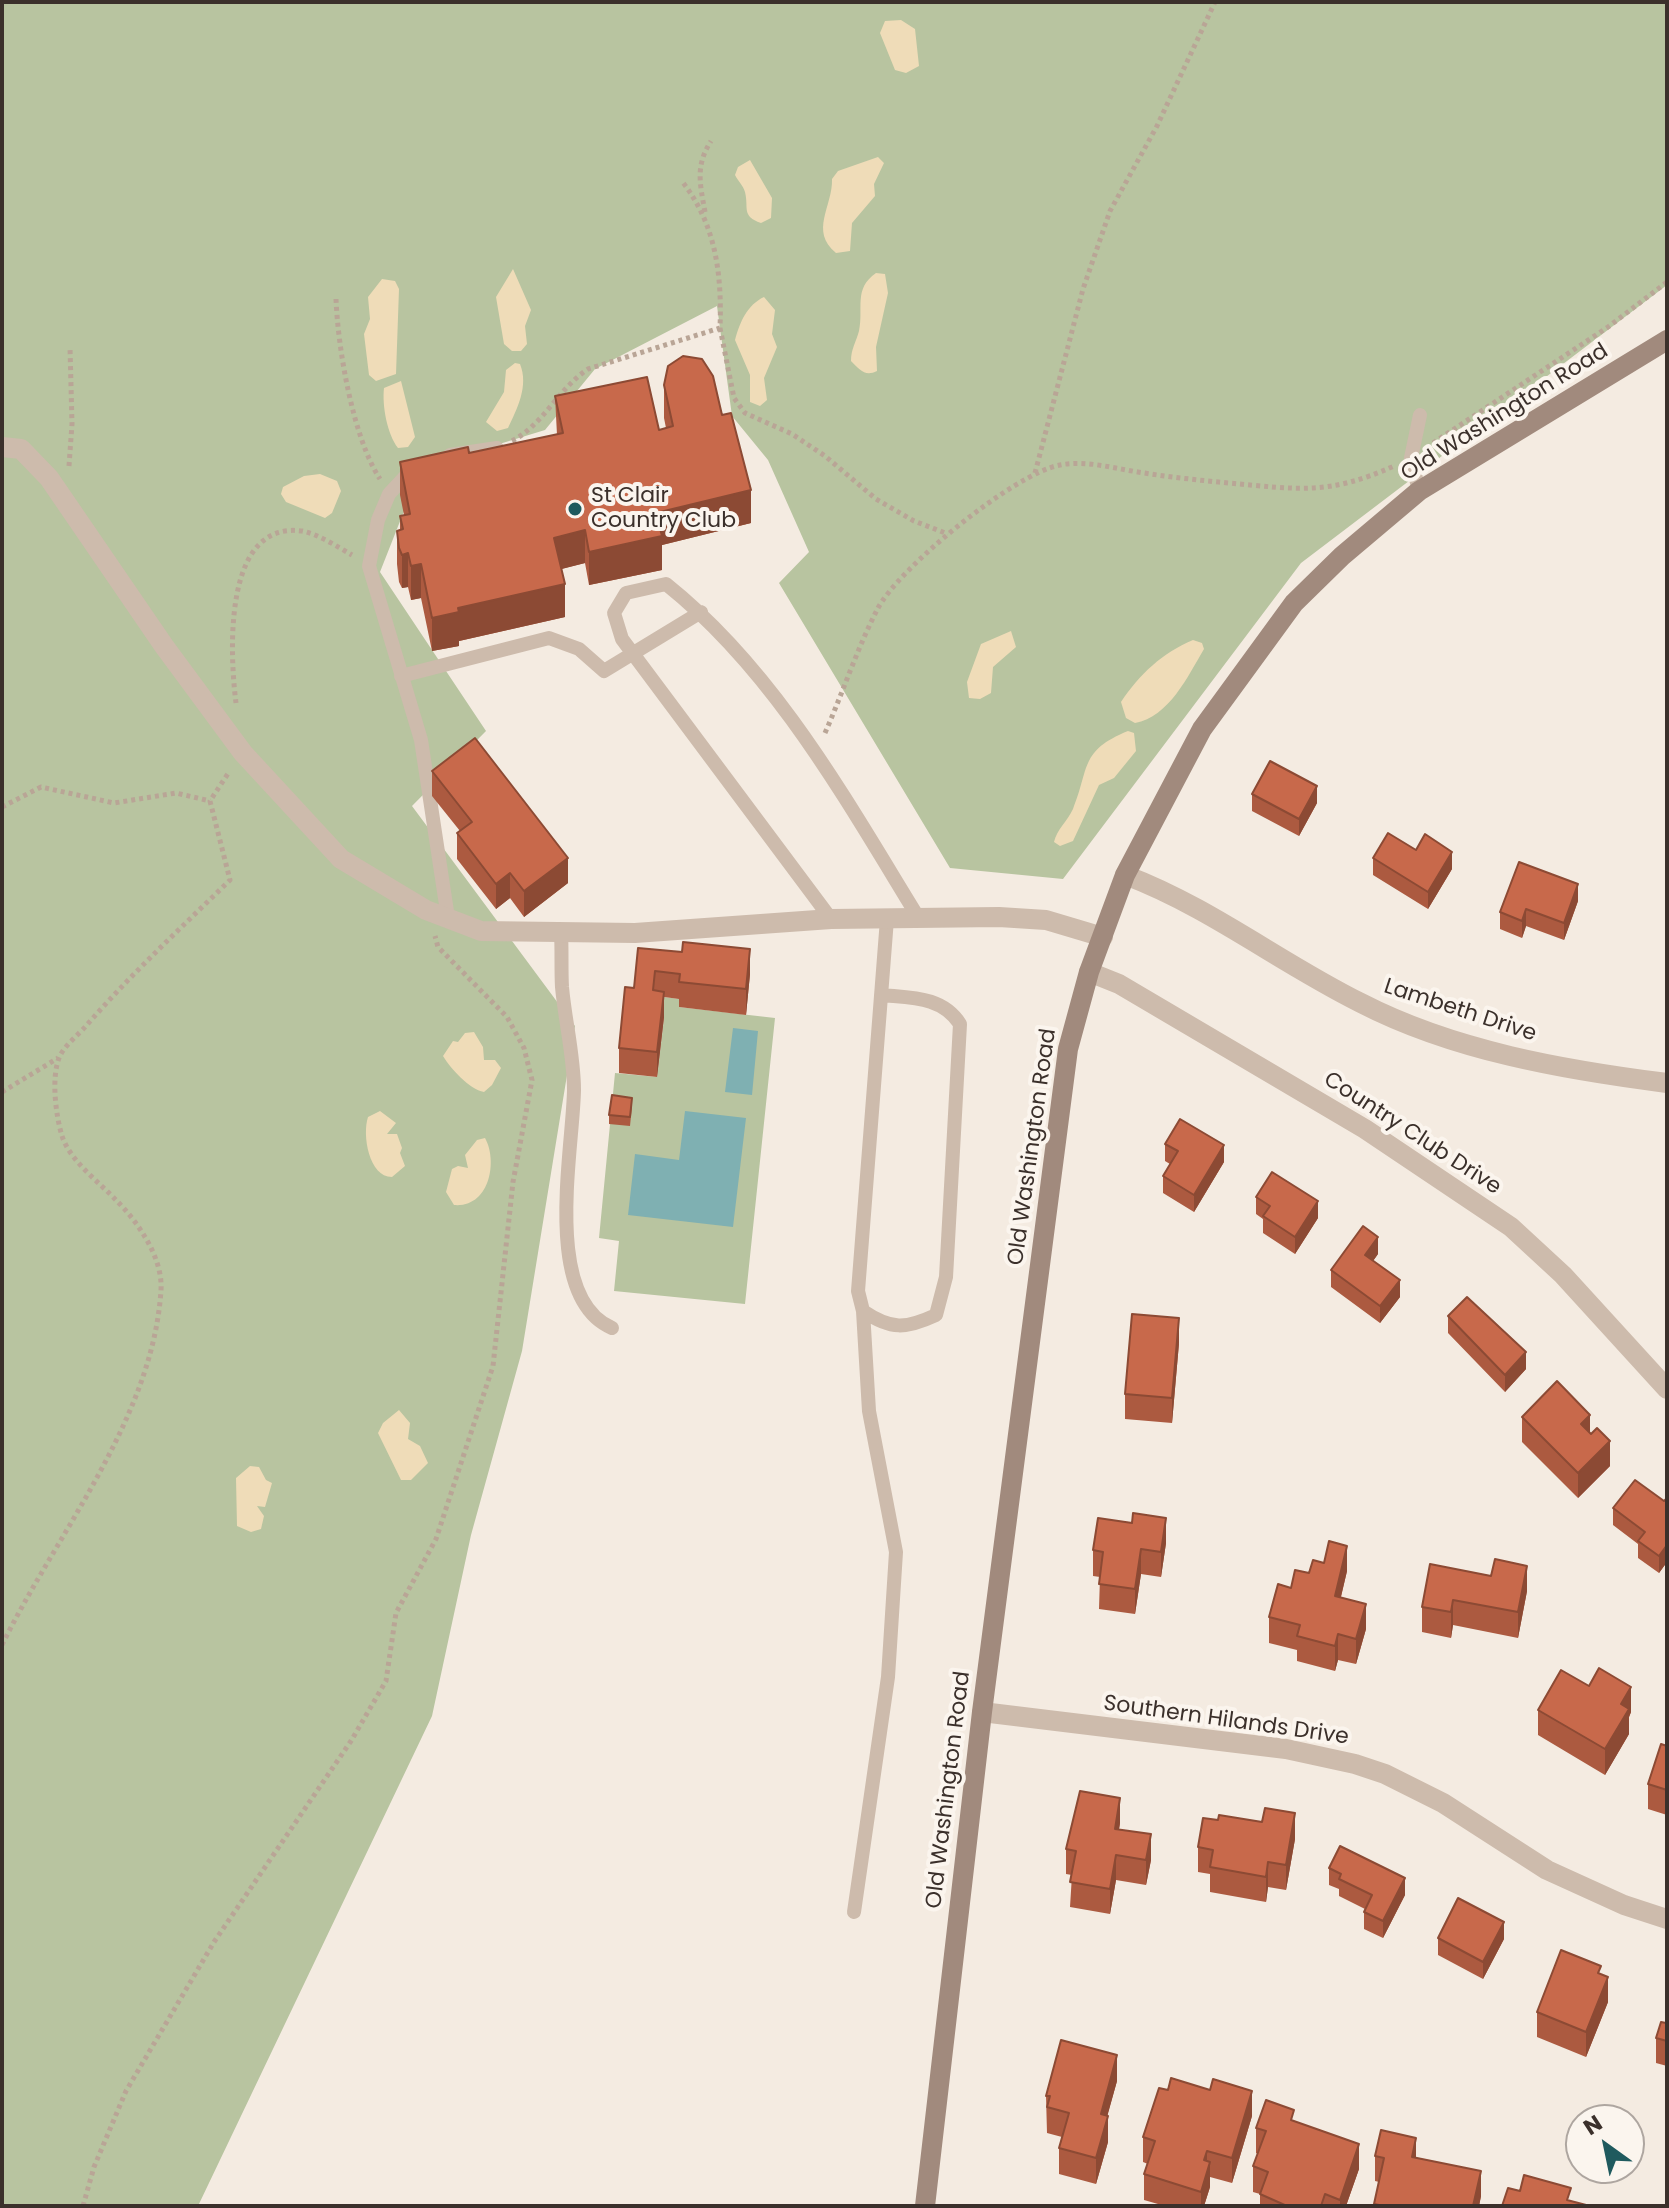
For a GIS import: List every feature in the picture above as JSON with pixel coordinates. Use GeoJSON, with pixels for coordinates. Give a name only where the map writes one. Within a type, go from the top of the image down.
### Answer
{"type":"FeatureCollection","features":[{"type":"Feature","properties":{"kind":"street","name":"Old Washington Road"},"geometry":{"type":"LineString","coordinates":[[925,2206],[982,1712],[1068,1049],[1089,972],[1125,875],[1202,729],[1294,603],[1342,556],[1419,491],[1667,340]]}},
{"type":"Feature","properties":{"kind":"street"},"geometry":{"type":"LineString","coordinates":[[2,447],[21,449],[49,478],[164,646],[243,753],[341,859],[426,910],[481,931],[635,933],[831,919],[918,917],[1046,920],[1103,937]]}},
{"type":"Feature","properties":{"kind":"street","name":"Lambeth Drive"},"geometry":{"type":"LineString","coordinates":[[1125,875],[1193,903],[1362,1004],[1415,1026],[1556,1066],[1667,1083]]}},
{"type":"Feature","properties":{"kind":"street","name":"Country Club Drive"},"geometry":{"type":"LineString","coordinates":[[1089,972],[1119,984],[1365,1129],[1511,1227],[1563,1275],[1667,1389]]}},
{"type":"Feature","properties":{"kind":"street","name":"Southern Hilands Drive"},"geometry":{"type":"LineString","coordinates":[[982,1712],[1286,1749],[1355,1764],[1385,1774],[1443,1803],[1547,1870],[1624,1905],[1667,1919]]}},
{"type":"Feature","properties":{"kind":"lane"},"geometry":{"type":"LineString","coordinates":[[1419,491],[1411,458],[1420,415]]}},
{"type":"Feature","properties":{"kind":"lane"},"geometry":{"type":"LineString","coordinates":[[448,918],[421,740],[369,566],[378,520],[389,494],[416,465],[444,456],[498,448]]}},
{"type":"Feature","properties":{"kind":"lane"},"geometry":{"type":"LineString","coordinates":[[831,919],[622,639],[614,613],[626,593],[666,584],[701,612],[817,752],[918,917]]}},
{"type":"Feature","properties":{"kind":"lane"},"geometry":{"type":"LineString","coordinates":[[401,676],[549,638],[579,649],[604,671],[701,612]]}},
{"type":"Feature","properties":{"kind":"lane"},"geometry":{"type":"LineString","coordinates":[[854,1912],[888,1677],[896,1552],[869,1411],[863,1311],[858,1291],[887,919]]}},
{"type":"Feature","properties":{"kind":"lane"},"geometry":{"type":"LineString","coordinates":[[561,932],[562,984],[574,1088],[564,1212],[580,1300],[595,1320],[612,1328]]}},
{"type":"Feature","properties":{"kind":"lane"},"geometry":{"type":"LineString","coordinates":[[863,1311],[881,1323],[911,1327],[936,1315],[947,1261],[960,1024],[952,1012],[928,999],[881,995]]}},
{"type":"Feature","properties":{"kind":"path"},"geometry":{"type":"LineString","coordinates":[[1035,474],[1083,289],[1110,211],[1157,126],[1215,2]]}},
{"type":"Feature","properties":{"kind":"path"},"geometry":{"type":"LineString","coordinates":[[711,141],[701,156],[698,177],[722,285],[720,328],[734,398],[745,413],[792,434],[825,456],[876,499],[914,521],[949,534]]}},
{"type":"Feature","properties":{"kind":"path"},"geometry":{"type":"LineString","coordinates":[[681,180],[706,217]]}},
{"type":"Feature","properties":{"kind":"path"},"geometry":{"type":"LineString","coordinates":[[817,752],[877,608],[922,558],[949,534],[1035,474],[1058,465],[1085,463],[1184,479],[1316,490],[1356,483],[1411,458],[1608,327],[1667,282]]}},
{"type":"Feature","properties":{"kind":"path"},"geometry":{"type":"LineString","coordinates":[[336,299],[337,330],[364,450],[389,494]]}},
{"type":"Feature","properties":{"kind":"path"},"geometry":{"type":"LineString","coordinates":[[498,448],[528,433],[572,379],[588,369],[720,328]]}},
{"type":"Feature","properties":{"kind":"path"},"geometry":{"type":"LineString","coordinates":[[66,503],[72,424],[70,347]]}},
{"type":"Feature","properties":{"kind":"path"},"geometry":{"type":"LineString","coordinates":[[237,708],[233,677],[234,613],[241,571],[255,549],[279,534],[302,531],[369,566]]}},
{"type":"Feature","properties":{"kind":"path"},"geometry":{"type":"LineString","coordinates":[[2,1092],[59,1058],[115,992],[230,880],[210,801],[243,753]]}},
{"type":"Feature","properties":{"kind":"path"},"geometry":{"type":"LineString","coordinates":[[2,807],[41,787],[114,803],[176,793],[210,801]]}},
{"type":"Feature","properties":{"kind":"path"},"geometry":{"type":"LineString","coordinates":[[83,2206],[94,2167],[126,2091],[214,1942],[351,1741],[386,1681],[396,1613],[436,1539],[493,1366],[513,1182],[532,1080],[524,1048],[507,1017],[438,947],[426,910]]}},
{"type":"Feature","properties":{"kind":"path"},"geometry":{"type":"LineString","coordinates":[[2,1645],[30,1588],[84,1505],[112,1450],[154,1344],[162,1286],[152,1249],[128,1212],[76,1159],[62,1138],[56,1096],[59,1058]]}},
{"type":"Feature","properties":{"kind":"green space"},"geometry":{"type":"Polygon","coordinates":[[[2,2],[1667,2],[1667,285],[1301,563],[1063,879],[950,868],[779,583],[809,552],[768,460],[732,416],[717,306],[595,369],[545,430],[421,468],[380,572],[486,731],[412,806],[575,1026],[522,1351],[471,1535],[432,1716],[198,2206],[2,2206],[2,2]]]}},
{"type":"Feature","properties":{"kind":"green space"},"geometry":{"type":"Polygon","coordinates":[[[655,996],[680,999],[679,1007],[775,1018],[745,1304],[614,1291],[619,1241],[599,1238],[615,1073],[657,1077],[664,1018],[655,996]]]}},
{"type":"Feature","properties":{"kind":"sand"},"geometry":{"type":"Polygon","coordinates":[[[901,20],[915,29],[919,66],[906,73],[895,70],[880,33],[885,21],[901,20]]]}},
{"type":"Feature","properties":{"kind":"sand"},"geometry":{"type":"Polygon","coordinates":[[[878,157],[884,163],[874,184],[875,196],[852,223],[850,251],[836,253],[828,245],[823,227],[832,179],[838,171],[878,157]]]}},
{"type":"Feature","properties":{"kind":"sand"},"geometry":{"type":"Polygon","coordinates":[[[750,160],[772,198],[771,218],[761,223],[748,214],[745,192],[735,175],[738,167],[750,160]]]}},
{"type":"Feature","properties":{"kind":"sand"},"geometry":{"type":"Polygon","coordinates":[[[513,269],[531,310],[525,326],[527,344],[521,351],[512,351],[504,344],[496,297],[513,269]]]}},
{"type":"Feature","properties":{"kind":"sand"},"geometry":{"type":"Polygon","coordinates":[[[876,273],[885,274],[888,293],[876,347],[877,371],[869,373],[857,367],[851,357],[859,331],[862,292],[876,273]]]}},
{"type":"Feature","properties":{"kind":"sand"},"geometry":{"type":"Polygon","coordinates":[[[382,279],[395,281],[399,289],[396,374],[376,381],[369,375],[364,334],[370,319],[368,297],[382,279]]]}},
{"type":"Feature","properties":{"kind":"sand"},"geometry":{"type":"Polygon","coordinates":[[[764,297],[775,310],[772,334],[777,347],[764,378],[767,400],[760,406],[750,402],[750,375],[735,340],[745,315],[764,297]]]}},
{"type":"Feature","properties":{"kind":"sand"},"geometry":{"type":"Polygon","coordinates":[[[515,363],[520,364],[522,372],[521,397],[508,428],[497,431],[486,422],[504,392],[506,370],[515,363]]]}},
{"type":"Feature","properties":{"kind":"sand"},"geometry":{"type":"Polygon","coordinates":[[[401,381],[415,437],[408,447],[398,448],[388,427],[384,388],[401,381]]]}},
{"type":"Feature","properties":{"kind":"sand"},"geometry":{"type":"Polygon","coordinates":[[[320,474],[337,481],[341,491],[332,513],[325,518],[286,502],[281,494],[283,487],[304,476],[320,474]]]}},
{"type":"Feature","properties":{"kind":"sand"},"geometry":{"type":"Polygon","coordinates":[[[1011,631],[1016,647],[993,667],[991,693],[980,699],[969,698],[967,682],[981,644],[1011,631]]]}},
{"type":"Feature","properties":{"kind":"sand"},"geometry":{"type":"Polygon","coordinates":[[[1193,640],[1202,643],[1204,649],[1168,704],[1158,713],[1135,723],[1126,718],[1121,702],[1136,682],[1152,665],[1193,640]]]}},
{"type":"Feature","properties":{"kind":"sand"},"geometry":{"type":"Polygon","coordinates":[[[1128,731],[1134,733],[1136,751],[1114,778],[1099,785],[1073,841],[1060,846],[1054,842],[1055,837],[1073,809],[1088,762],[1101,746],[1128,731]]]}},
{"type":"Feature","properties":{"kind":"sand"},"geometry":{"type":"Polygon","coordinates":[[[474,1032],[483,1047],[484,1060],[495,1060],[501,1068],[492,1085],[484,1092],[461,1078],[443,1056],[453,1041],[458,1042],[465,1033],[474,1032]]]}},
{"type":"Feature","properties":{"kind":"sand"},"geometry":{"type":"Polygon","coordinates":[[[380,1111],[396,1123],[387,1134],[397,1134],[402,1148],[400,1153],[405,1166],[392,1177],[378,1170],[367,1144],[368,1117],[380,1111]]]}},
{"type":"Feature","properties":{"kind":"sand"},"geometry":{"type":"Polygon","coordinates":[[[485,1138],[491,1159],[488,1181],[476,1199],[454,1205],[446,1192],[452,1169],[458,1166],[468,1168],[465,1155],[477,1140],[485,1138]]]}},
{"type":"Feature","properties":{"kind":"sand"},"geometry":{"type":"Polygon","coordinates":[[[399,1410],[410,1423],[408,1439],[420,1446],[428,1463],[411,1480],[401,1480],[378,1433],[383,1423],[399,1410]]]}},
{"type":"Feature","properties":{"kind":"sand"},"geometry":{"type":"Polygon","coordinates":[[[250,1466],[259,1467],[266,1480],[272,1483],[265,1507],[257,1506],[264,1516],[261,1529],[251,1532],[237,1526],[236,1478],[250,1466]]]}},
{"type":"Feature","properties":{"kind":"water"},"geometry":{"type":"Polygon","coordinates":[[[733,1028],[758,1031],[752,1095],[725,1092],[733,1028]]]}},
{"type":"Feature","properties":{"kind":"water"},"geometry":{"type":"Polygon","coordinates":[[[685,1111],[746,1118],[733,1227],[628,1215],[635,1154],[679,1160],[685,1111]]]}},
{"type":"Feature","properties":{"kind":"building","name":"St Clair Country Club"},"geometry":{"type":"Polygon","coordinates":[[[683,356],[702,359],[713,376],[722,415],[731,413],[751,490],[656,513],[662,536],[589,552],[585,530],[554,538],[565,584],[458,608],[459,612],[432,618],[421,564],[411,566],[408,553],[402,555],[399,548],[397,531],[403,529],[400,516],[410,514],[400,462],[468,447],[469,453],[563,433],[555,396],[647,377],[659,430],[673,426],[664,385],[668,366],[683,356]]]}},
{"type":"Feature","properties":{"kind":"building"},"geometry":{"type":"Polygon","coordinates":[[[475,738],[568,858],[524,891],[510,873],[496,884],[457,833],[472,822],[432,771],[475,738]]]}},
{"type":"Feature","properties":{"kind":"building"},"geometry":{"type":"Polygon","coordinates":[[[1270,761],[1317,786],[1299,819],[1252,794],[1270,761]]]}},
{"type":"Feature","properties":{"kind":"building"},"geometry":{"type":"Polygon","coordinates":[[[1388,833],[1416,850],[1425,834],[1452,852],[1428,892],[1373,858],[1388,833]]]}},
{"type":"Feature","properties":{"kind":"building"},"geometry":{"type":"Polygon","coordinates":[[[1519,862],[1578,884],[1564,923],[1526,909],[1522,921],[1500,912],[1519,862]]]}},
{"type":"Feature","properties":{"kind":"building"},"geometry":{"type":"Polygon","coordinates":[[[683,942],[750,949],[746,989],[679,982],[680,974],[655,971],[653,990],[664,992],[657,1052],[619,1048],[625,987],[634,988],[638,948],[682,952],[683,942]]]}},
{"type":"Feature","properties":{"kind":"building"},"geometry":{"type":"Polygon","coordinates":[[[612,1095],[632,1098],[630,1117],[609,1115],[612,1095]]]}},
{"type":"Feature","properties":{"kind":"building"},"geometry":{"type":"Polygon","coordinates":[[[1180,1119],[1224,1145],[1194,1195],[1163,1176],[1178,1151],[1165,1144],[1180,1119]]]}},
{"type":"Feature","properties":{"kind":"building"},"geometry":{"type":"Polygon","coordinates":[[[1272,1172],[1318,1201],[1295,1237],[1263,1216],[1270,1206],[1256,1197],[1272,1172]]]}},
{"type":"Feature","properties":{"kind":"building"},"geometry":{"type":"Polygon","coordinates":[[[1363,1226],[1378,1237],[1365,1255],[1400,1280],[1380,1306],[1331,1270],[1363,1226]]]}},
{"type":"Feature","properties":{"kind":"building"},"geometry":{"type":"Polygon","coordinates":[[[1467,1297],[1526,1352],[1505,1375],[1448,1316],[1467,1297]]]}},
{"type":"Feature","properties":{"kind":"building"},"geometry":{"type":"Polygon","coordinates":[[[1132,1314],[1179,1318],[1172,1398],[1125,1394],[1132,1314]]]}},
{"type":"Feature","properties":{"kind":"building"},"geometry":{"type":"Polygon","coordinates":[[[1557,1381],[1590,1415],[1581,1424],[1591,1434],[1597,1428],[1610,1441],[1578,1473],[1522,1417],[1557,1381]]]}},
{"type":"Feature","properties":{"kind":"building"},"geometry":{"type":"Polygon","coordinates":[[[1635,1480],[1664,1501],[1667,1498],[1667,1545],[1659,1556],[1638,1541],[1645,1532],[1613,1508],[1635,1480]]]}},
{"type":"Feature","properties":{"kind":"building"},"geometry":{"type":"Polygon","coordinates":[[[1133,1513],[1166,1518],[1161,1552],[1141,1549],[1135,1589],[1099,1584],[1103,1552],[1093,1550],[1098,1518],[1132,1523],[1133,1513]]]}},
{"type":"Feature","properties":{"kind":"building"},"geometry":{"type":"Polygon","coordinates":[[[1329,1541],[1347,1546],[1335,1596],[1366,1604],[1356,1639],[1338,1634],[1335,1646],[1297,1636],[1300,1625],[1269,1617],[1278,1584],[1291,1588],[1295,1570],[1309,1573],[1313,1560],[1324,1563],[1329,1541]]]}},
{"type":"Feature","properties":{"kind":"building"},"geometry":{"type":"Polygon","coordinates":[[[1495,1559],[1527,1566],[1518,1612],[1453,1600],[1451,1612],[1422,1607],[1430,1564],[1491,1576],[1495,1559]]]}},
{"type":"Feature","properties":{"kind":"building"},"geometry":{"type":"Polygon","coordinates":[[[1599,1668],[1631,1687],[1621,1704],[1629,1709],[1605,1749],[1538,1710],[1561,1670],[1589,1686],[1599,1668]]]}},
{"type":"Feature","properties":{"kind":"building"},"geometry":{"type":"Polygon","coordinates":[[[1661,1744],[1667,1746],[1667,1790],[1648,1784],[1661,1744]]]}},
{"type":"Feature","properties":{"kind":"building"},"geometry":{"type":"Polygon","coordinates":[[[1080,1791],[1120,1798],[1115,1829],[1151,1834],[1146,1860],[1116,1855],[1110,1889],[1070,1882],[1076,1851],[1066,1849],[1080,1791]]]}},
{"type":"Feature","properties":{"kind":"building"},"geometry":{"type":"Polygon","coordinates":[[[1265,1808],[1295,1813],[1286,1865],[1268,1862],[1266,1877],[1210,1867],[1213,1850],[1198,1847],[1203,1818],[1218,1820],[1219,1815],[1262,1822],[1265,1808]]]}},
{"type":"Feature","properties":{"kind":"building"},"geometry":{"type":"Polygon","coordinates":[[[1340,1846],[1405,1878],[1383,1921],[1364,1912],[1372,1895],[1339,1879],[1341,1874],[1329,1868],[1340,1846]]]}},
{"type":"Feature","properties":{"kind":"building"},"geometry":{"type":"Polygon","coordinates":[[[1458,1898],[1504,1922],[1483,1962],[1438,1938],[1458,1898]]]}},
{"type":"Feature","properties":{"kind":"building"},"geometry":{"type":"Polygon","coordinates":[[[1561,1950],[1601,1966],[1598,1973],[1608,1977],[1586,2032],[1537,2012],[1561,1950]]]}},
{"type":"Feature","properties":{"kind":"building"},"geometry":{"type":"Polygon","coordinates":[[[1667,2019],[1667,2041],[1656,2038],[1661,2022],[1666,2023],[1667,2019]]]}},
{"type":"Feature","properties":{"kind":"building"},"geometry":{"type":"Polygon","coordinates":[[[1061,2040],[1117,2055],[1101,2114],[1108,2116],[1096,2158],[1059,2148],[1069,2113],[1047,2107],[1050,2096],[1046,2096],[1061,2040]]]}},
{"type":"Feature","properties":{"kind":"building"},"geometry":{"type":"Polygon","coordinates":[[[1171,2078],[1210,2090],[1213,2079],[1252,2091],[1232,2158],[1207,2151],[1204,2160],[1210,2162],[1201,2192],[1144,2174],[1155,2141],[1143,2137],[1159,2088],[1168,2090],[1171,2078]]]}},
{"type":"Feature","properties":{"kind":"building"},"geometry":{"type":"Polygon","coordinates":[[[1266,2100],[1294,2110],[1291,2120],[1359,2144],[1340,2200],[1325,2194],[1321,2206],[1287,2206],[1260,2194],[1268,2172],[1253,2166],[1266,2131],[1256,2128],[1266,2100]]]}},
{"type":"Feature","properties":{"kind":"building"},"geometry":{"type":"Polygon","coordinates":[[[1381,2130],[1416,2138],[1412,2157],[1481,2171],[1473,2206],[1374,2204],[1384,2158],[1375,2156],[1381,2130]]]}},
{"type":"Feature","properties":{"kind":"building"},"geometry":{"type":"Polygon","coordinates":[[[1524,2175],[1571,2188],[1567,2200],[1590,2206],[1502,2206],[1508,2188],[1520,2191],[1524,2175]]]}},
{"type":"Feature","properties":{"kind":"place","name":"St Clair Country Club"},"geometry":{"type":"Point","coordinates":[575,509]}}]}
